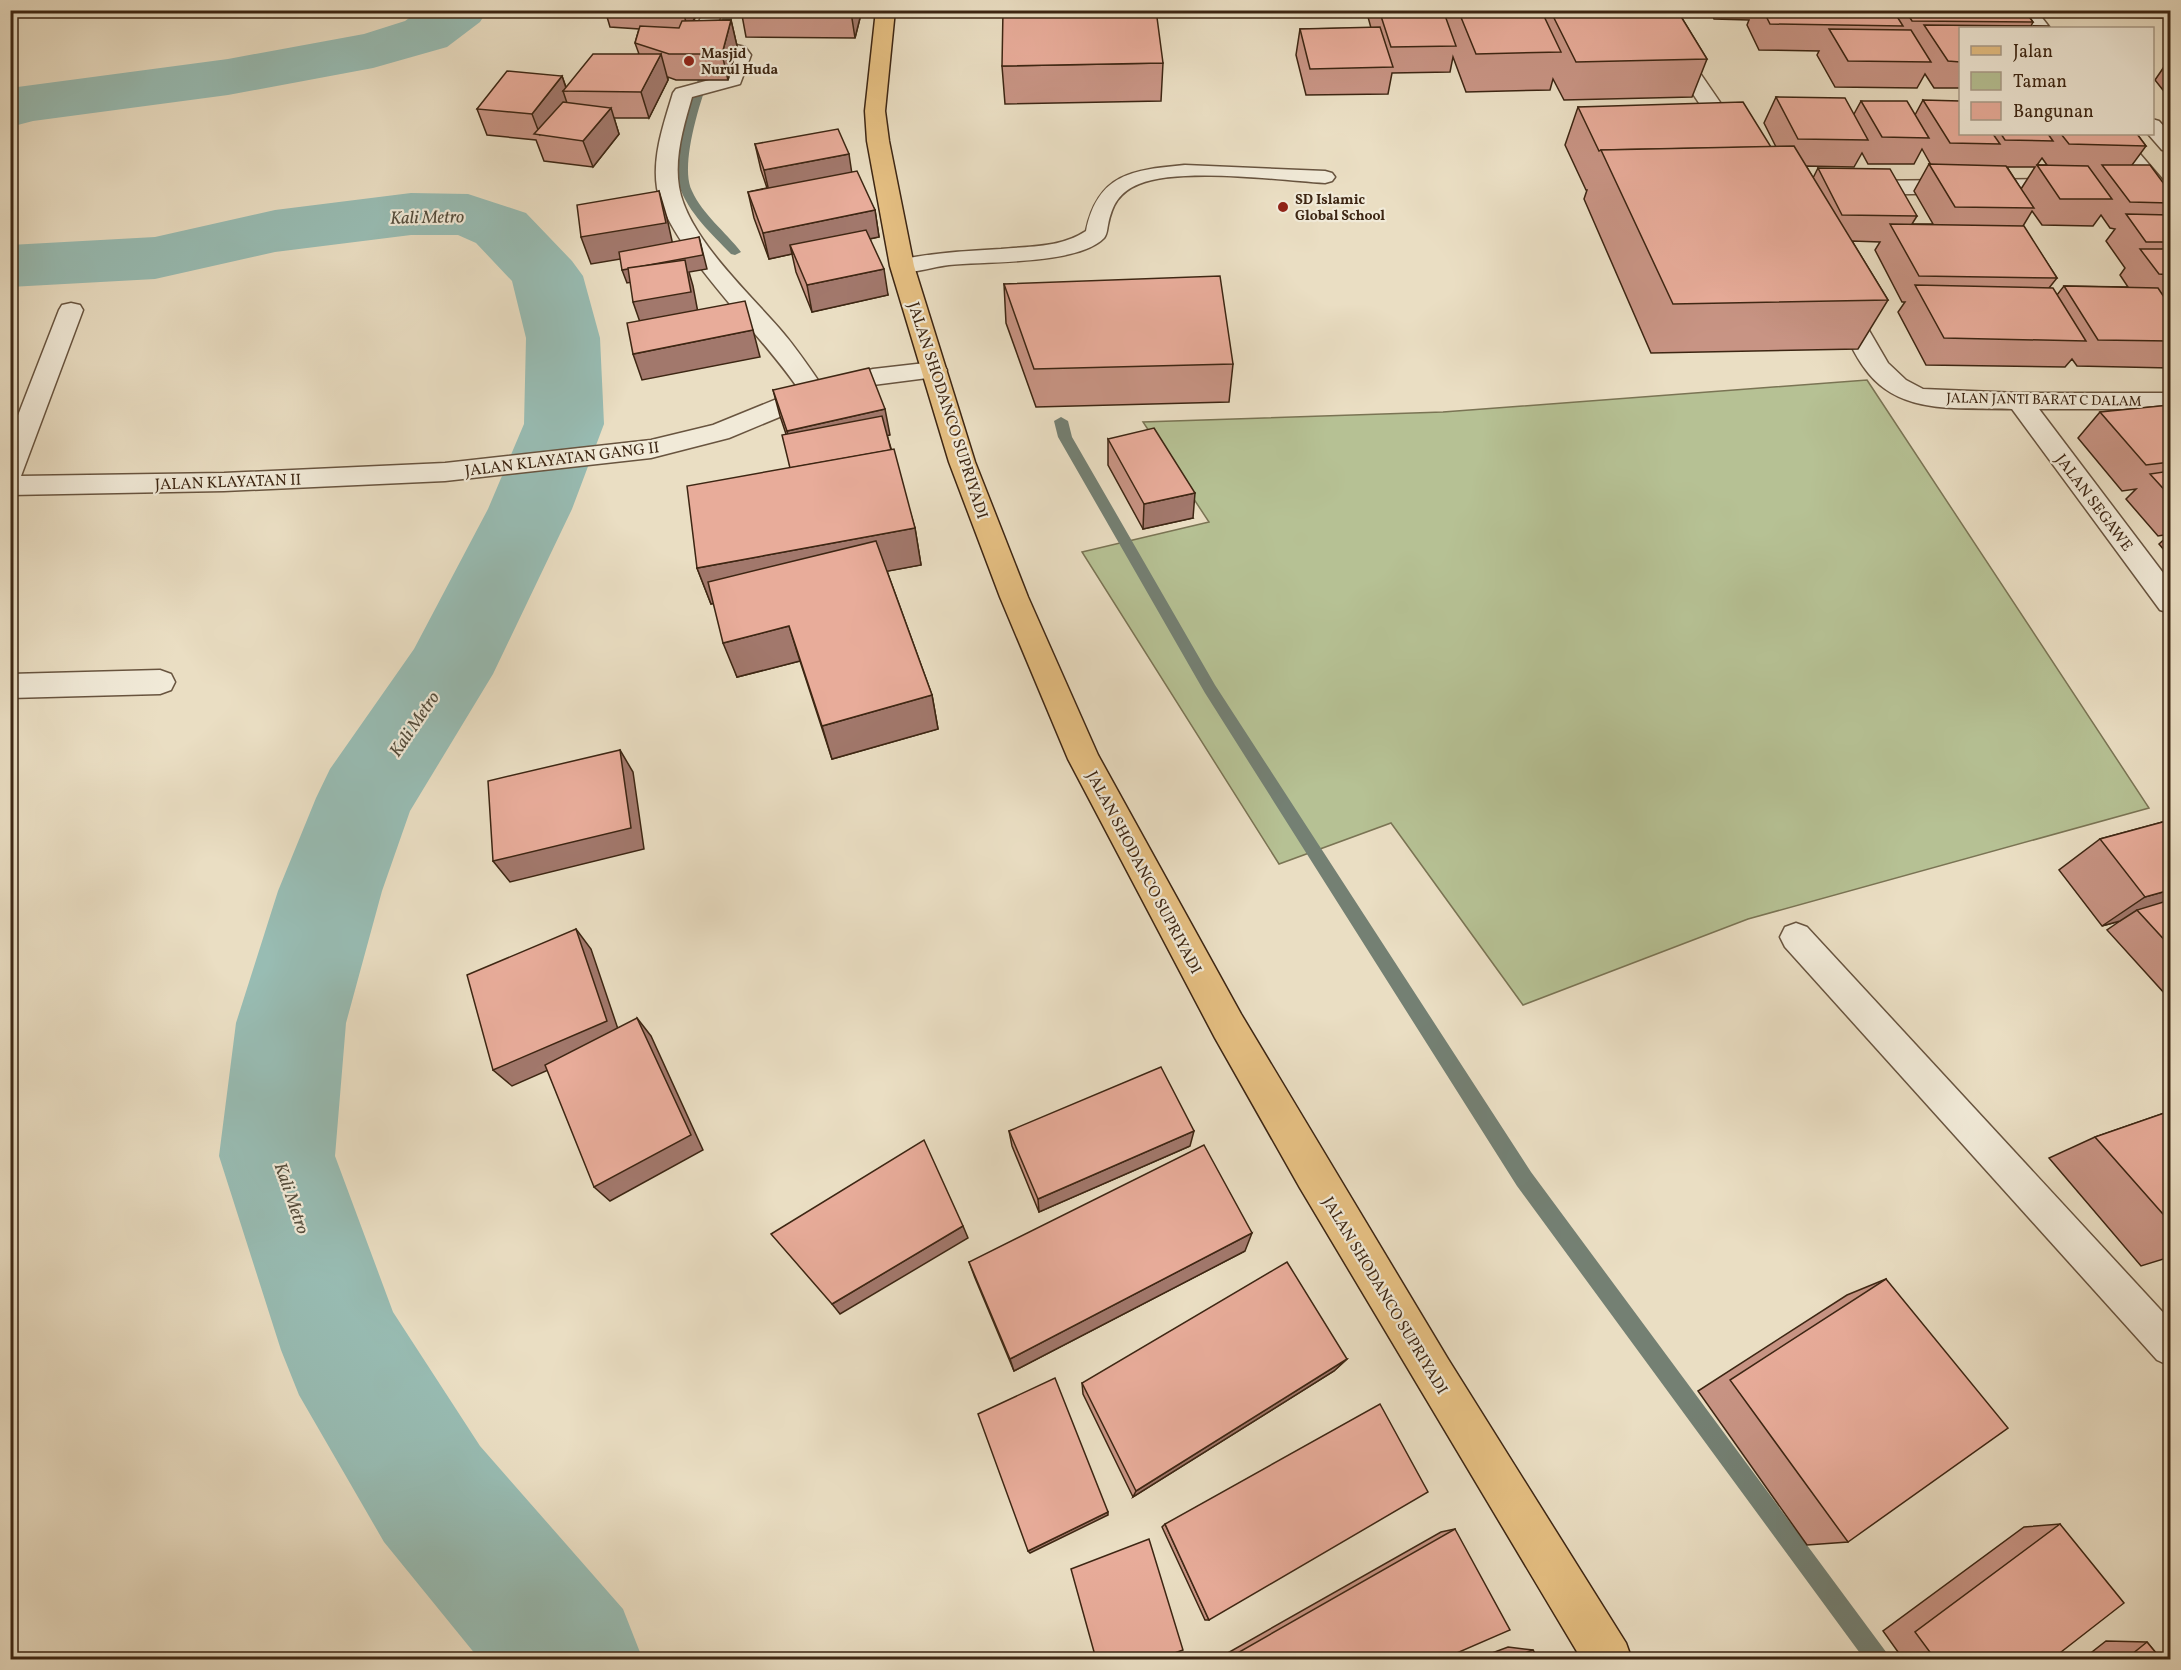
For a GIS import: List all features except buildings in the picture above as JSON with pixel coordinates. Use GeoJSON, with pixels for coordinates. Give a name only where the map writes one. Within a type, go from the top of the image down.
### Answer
{"type":"FeatureCollection","features":[{"type":"Feature","properties":{"kind":"main road","name":"JALAN SHODANCO SUPRIYADI"},"geometry":{"type":"LineString","coordinates":[[888,11],[875,111],[878,141],[902,266],[962,462],[1014,597],[1084,759],[1228,1026],[1433,1374],[1609,1659]]}},
{"type":"Feature","properties":{"kind":"street"},"geometry":{"type":"LineString","coordinates":[[714,10],[700,43],[738,51],[741,55],[733,80],[683,93],[667,157],[668,190],[674,208],[722,277],[784,349],[814,393],[873,377],[934,370]]}},
{"type":"Feature","properties":{"kind":"street"},"geometry":{"type":"LineString","coordinates":[[1056,10],[1270,10]]}},
{"type":"Feature","properties":{"kind":"street"},"geometry":{"type":"LineString","coordinates":[[1633,10],[1653,11],[1657,25],[1748,159]]}},
{"type":"Feature","properties":{"kind":"street"},"geometry":{"type":"LineString","coordinates":[[2025,10],[2039,27]]}},
{"type":"Feature","properties":{"kind":"street"},"geometry":{"type":"LineString","coordinates":[[2154,127],[2170,145]]}},
{"type":"Feature","properties":{"kind":"street"},"geometry":{"type":"LineString","coordinates":[[2113,135],[2166,190]]}},
{"type":"Feature","properties":{"kind":"street"},"geometry":{"type":"LineString","coordinates":[[2133,185],[2166,190]]}},
{"type":"Feature","properties":{"kind":"street"},"geometry":{"type":"LineString","coordinates":[[1839,188],[2086,186]]}},
{"type":"Feature","properties":{"kind":"street","name":"JALAN JANTI BARAT C DALAM"},"geometry":{"type":"LineString","coordinates":[[1833,286],[1878,368],[1897,386],[1918,397],[2019,401],[2170,401]]}},
{"type":"Feature","properties":{"kind":"street"},"geometry":{"type":"LineString","coordinates":[[10,472],[71,309]]}},
{"type":"Feature","properties":{"kind":"street","name":"JALAN KLAYATAN GANG II"},"geometry":{"type":"LineString","coordinates":[[445,472],[651,449],[720,432],[814,393]]}},
{"type":"Feature","properties":{"kind":"street","name":"JALAN SEGAWE"},"geometry":{"type":"LineString","coordinates":[[2019,401],[2170,602]]}},
{"type":"Feature","properties":{"kind":"street","name":"JALAN KLAYATAN II"},"geometry":{"type":"LineString","coordinates":[[10,486],[224,482],[445,472]]}},
{"type":"Feature","properties":{"kind":"street"},"geometry":{"type":"LineString","coordinates":[[10,686],[160,682]]}},
{"type":"Feature","properties":{"kind":"lane"},"geometry":{"type":"LineString","coordinates":[[902,266],[947,259],[1053,251],[1079,245],[1096,234],[1100,212],[1114,189],[1137,176],[1166,170],[1325,177]]}},
{"type":"Feature","properties":{"kind":"lane"},"geometry":{"type":"LineString","coordinates":[[1796,937],[2170,1347]]}},
{"type":"Feature","properties":{"kind":"green space"},"geometry":{"type":"Polygon","coordinates":[[[1867,380],[2149,808],[1748,919],[1523,1005],[1391,823],[1279,864],[1082,552],[1209,522],[1143,422],[1443,412],[1867,380]]]}},
{"type":"Feature","properties":{"kind":"waterway","name":"Kali Metro"},"geometry":{"type":"LineString","coordinates":[[10,108],[28,103],[228,77],[373,50],[426,34],[459,10]]}},
{"type":"Feature","properties":{"kind":"waterway"},"geometry":{"type":"LineString","coordinates":[[731,10],[698,96],[682,167],[683,182],[692,201],[735,252]]}},
{"type":"Feature","properties":{"kind":"waterway","name":"Kali Metro"},"geometry":{"type":"LineString","coordinates":[[10,266],[155,258],[275,231],[411,214],[468,215],[501,228],[547,276],[563,338],[564,424],[530,509],[447,674],[365,798],[330,891],[291,1023],[277,1156],[344,1350],[432,1494],[572,1660]]}},
{"type":"Feature","properties":{"kind":"waterway"},"geometry":{"type":"LineString","coordinates":[[1061,421],[1065,437],[1210,689],[1524,1179],[1880,1660]]}},
{"type":"Feature","properties":{"kind":"place","name":"Masjid Nurul Huda"},"geometry":{"type":"Point","coordinates":[689,61]}},
{"type":"Feature","properties":{"kind":"place","name":"SD Islamic Global School"},"geometry":{"type":"Point","coordinates":[1283,207]}}]}
